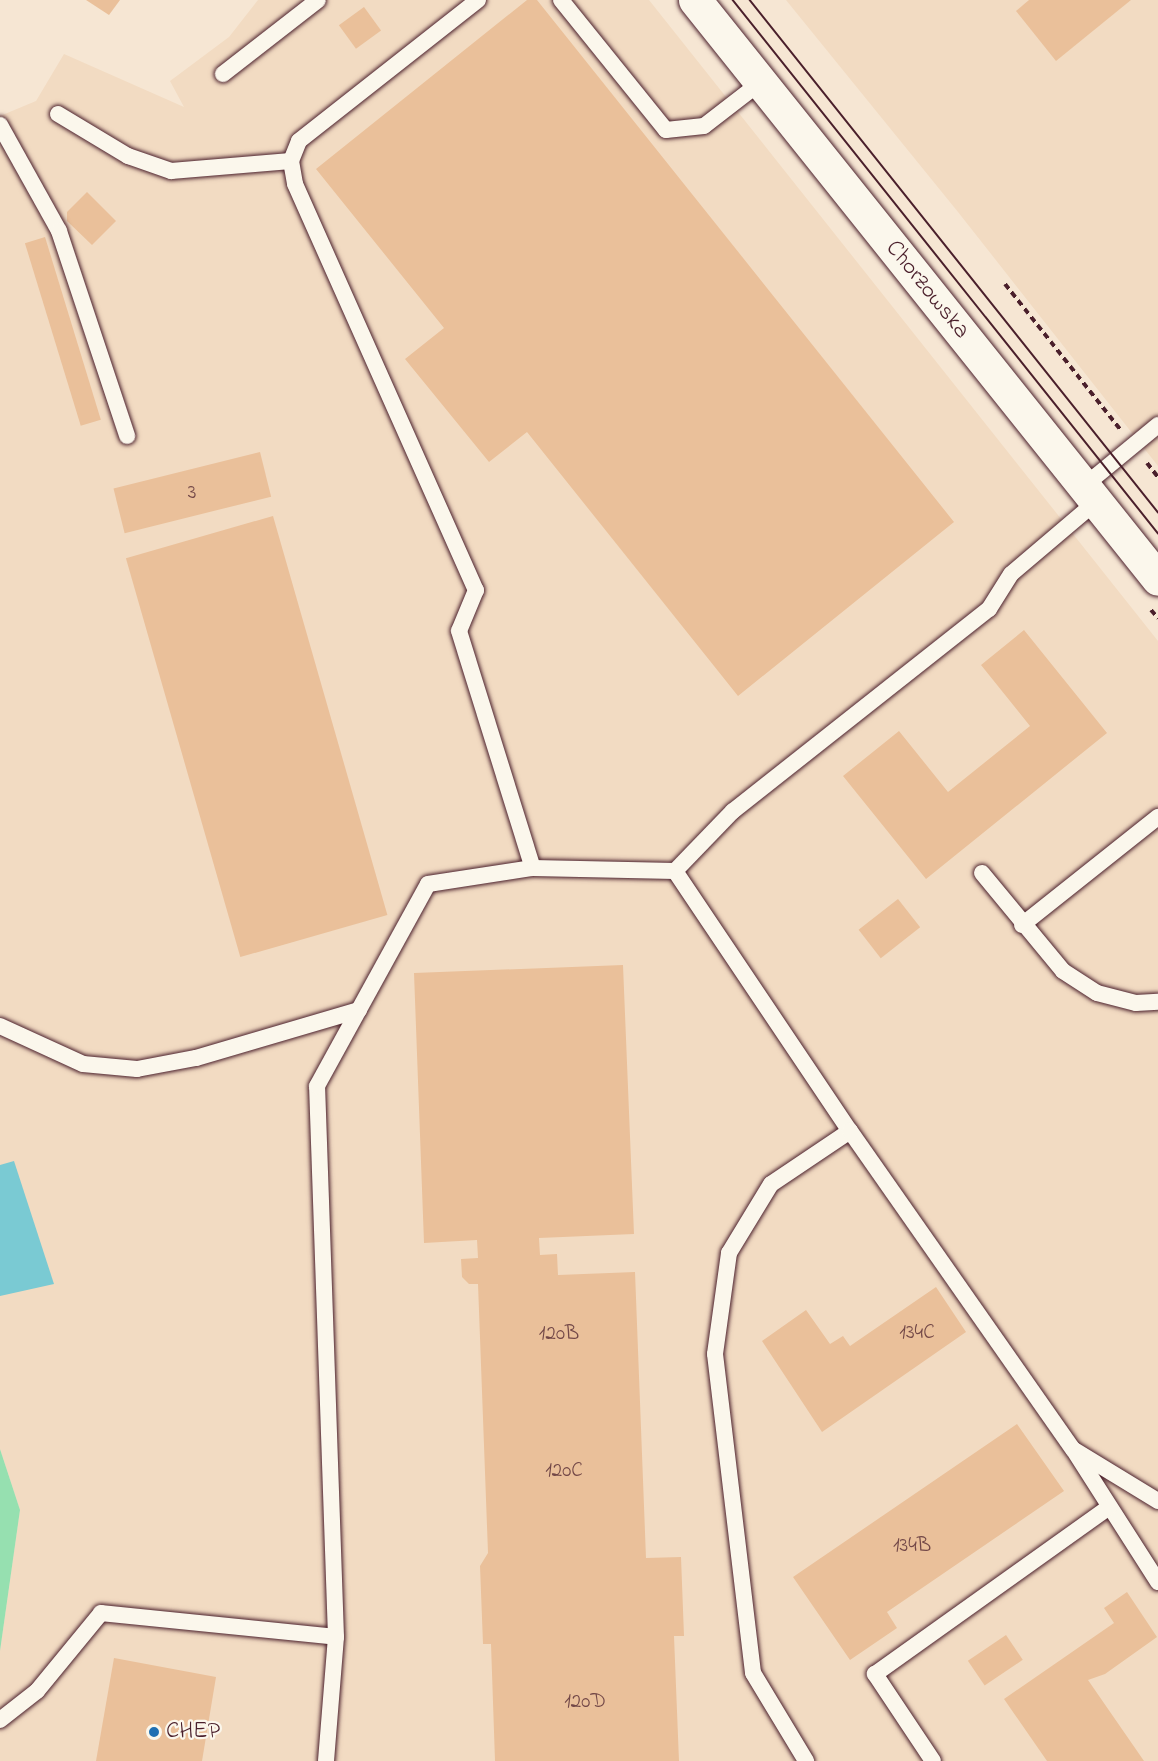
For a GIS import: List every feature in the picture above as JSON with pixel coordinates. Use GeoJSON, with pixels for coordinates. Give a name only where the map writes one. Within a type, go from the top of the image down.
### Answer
{"type":"FeatureCollection","features":[{"type":"Feature","properties":{"kind":"street","name":"Chorzowska"},"geometry":{"type":"LineString","coordinates":[[696,0],[1158,579]]}},
{"type":"Feature","properties":{"kind":"lane"},"geometry":{"type":"LineString","coordinates":[[223,74],[318,0]]}},
{"type":"Feature","properties":{"kind":"lane"},"geometry":{"type":"LineString","coordinates":[[478,0],[299,141],[291,161],[294,184],[476,590],[459,631],[532,868]]}},
{"type":"Feature","properties":{"kind":"lane"},"geometry":{"type":"LineString","coordinates":[[561,0],[666,130],[704,126],[760,82]]}},
{"type":"Feature","properties":{"kind":"lane"},"geometry":{"type":"LineString","coordinates":[[58,114],[128,156],[171,171],[291,161]]}},
{"type":"Feature","properties":{"kind":"lane"},"geometry":{"type":"LineString","coordinates":[[0,125],[59,231],[127,436]]}},
{"type":"Feature","properties":{"kind":"lane"},"geometry":{"type":"LineString","coordinates":[[326,1761],[336,1637],[317,1086],[429,884],[532,868],[675,871],[733,810],[989,609],[1011,574],[1090,494],[1133,446],[1158,426]]}},
{"type":"Feature","properties":{"kind":"lane"},"geometry":{"type":"LineString","coordinates":[[1022,925],[1158,817]]}},
{"type":"Feature","properties":{"kind":"lane"},"geometry":{"type":"LineString","coordinates":[[675,871],[850,1131],[1073,1449],[1158,1582]]}},
{"type":"Feature","properties":{"kind":"lane"},"geometry":{"type":"LineString","coordinates":[[982,873],[1022,925],[1063,971],[1097,993],[1136,1003],[1158,1002]]}},
{"type":"Feature","properties":{"kind":"lane"},"geometry":{"type":"LineString","coordinates":[[0,1026],[83,1064],[137,1069],[196,1058],[360,1010]]}},
{"type":"Feature","properties":{"kind":"lane"},"geometry":{"type":"LineString","coordinates":[[806,1761],[753,1673],[715,1354],[729,1252],[771,1185],[850,1131]]}},
{"type":"Feature","properties":{"kind":"lane"},"geometry":{"type":"LineString","coordinates":[[1073,1449],[1158,1501]]}},
{"type":"Feature","properties":{"kind":"lane"},"geometry":{"type":"LineString","coordinates":[[933,1761],[875,1674],[1109,1507]]}},
{"type":"Feature","properties":{"kind":"lane"},"geometry":{"type":"LineString","coordinates":[[0,1720],[37,1691],[101,1613],[336,1637]]}},
{"type":"Feature","properties":{"kind":"path"},"geometry":{"type":"LineString","coordinates":[[1005,284],[1158,477]]}},
{"type":"Feature","properties":{"kind":"shaded area"},"geometry":{"type":"Polygon","coordinates":[[[258,0],[649,0],[1158,641],[1158,1761],[0,1761],[0,1651],[20,1510],[0,1449],[0,116],[36,101],[64,54],[184,107],[170,81],[229,37],[258,0]]]}},
{"type":"Feature","properties":{"kind":"shaded area"},"geometry":{"type":"Polygon","coordinates":[[[786,0],[1158,0],[1158,466],[958,212],[786,0]]]}},
{"type":"Feature","properties":{"kind":"green space"},"geometry":{"type":"Polygon","coordinates":[[[0,1449],[20,1510],[0,1651],[0,1449]]]}},
{"type":"Feature","properties":{"kind":"water"},"geometry":{"type":"Polygon","coordinates":[[[14,1161],[54,1284],[0,1296],[0,1165],[14,1161]]]}},
{"type":"Feature","properties":{"kind":"building"},"geometry":{"type":"Polygon","coordinates":[[[86,0],[120,0],[109,15],[86,0]]]}},
{"type":"Feature","properties":{"kind":"building"},"geometry":{"type":"Polygon","coordinates":[[[527,0],[537,0],[954,522],[738,696],[527,432],[489,462],[405,359],[444,328],[316,169],[527,0]]]}},
{"type":"Feature","properties":{"kind":"building"},"geometry":{"type":"Polygon","coordinates":[[[1029,0],[1131,0],[1056,61],[1016,11],[1029,0]]]}},
{"type":"Feature","properties":{"kind":"building"},"geometry":{"type":"Polygon","coordinates":[[[364,7],[381,30],[356,49],[339,25],[364,7]]]}},
{"type":"Feature","properties":{"kind":"building"},"geometry":{"type":"Polygon","coordinates":[[[87,192],[116,221],[92,245],[67,221],[67,212],[87,192]]]}},
{"type":"Feature","properties":{"kind":"building"},"geometry":{"type":"Polygon","coordinates":[[[45,237],[101,420],[81,426],[25,243],[45,237]]]}},
{"type":"Feature","properties":{"kind":"building"},"geometry":{"type":"Polygon","coordinates":[[[260,452],[271,497],[125,533],[113,489],[260,452]]]}},
{"type":"Feature","properties":{"kind":"building"},"geometry":{"type":"Polygon","coordinates":[[[273,516],[387,915],[240,957],[126,558],[273,516]]]}},
{"type":"Feature","properties":{"kind":"building"},"geometry":{"type":"Polygon","coordinates":[[[1024,630],[1107,733],[926,879],[843,776],[899,731],[948,792],[1030,726],[981,665],[1024,630]]]}},
{"type":"Feature","properties":{"kind":"building"},"geometry":{"type":"Polygon","coordinates":[[[898,899],[920,927],[881,958],[859,930],[898,899]]]}},
{"type":"Feature","properties":{"kind":"building"},"geometry":{"type":"Polygon","coordinates":[[[623,965],[634,1234],[539,1238],[540,1255],[557,1254],[558,1275],[635,1272],[646,1558],[681,1557],[684,1636],[674,1636],[679,1761],[495,1761],[491,1644],[483,1644],[480,1566],[488,1553],[478,1284],[469,1284],[462,1277],[461,1259],[478,1258],[477,1240],[424,1243],[414,973],[623,965]]]}},
{"type":"Feature","properties":{"kind":"building"},"geometry":{"type":"Polygon","coordinates":[[[936,1287],[966,1332],[822,1432],[762,1341],[806,1310],[830,1344],[843,1336],[850,1346],[936,1287]]]}},
{"type":"Feature","properties":{"kind":"building"},"geometry":{"type":"Polygon","coordinates":[[[1017,1424],[1064,1491],[887,1612],[897,1628],[850,1660],[793,1577],[1017,1424]]]}},
{"type":"Feature","properties":{"kind":"building"},"geometry":{"type":"Polygon","coordinates":[[[1127,1592],[1157,1637],[1105,1674],[1088,1680],[1144,1761],[1047,1761],[1004,1699],[1114,1623],[1104,1608],[1127,1592]]]}},
{"type":"Feature","properties":{"kind":"building"},"geometry":{"type":"Polygon","coordinates":[[[1006,1635],[1023,1660],[985,1686],[968,1661],[1006,1635]]]}},
{"type":"Feature","properties":{"kind":"building","name":"CHEP"},"geometry":{"type":"Polygon","coordinates":[[[114,1658],[216,1677],[202,1761],[96,1761],[114,1658]]]}},
{"type":"Feature","properties":{"kind":"tram line"},"geometry":{"type":"LineString","coordinates":[[733,0],[1158,533]]}},
{"type":"Feature","properties":{"kind":"tram line"},"geometry":{"type":"LineString","coordinates":[[750,0],[1158,512]]}},
{"type":"Feature","properties":{"kind":"place","name":"CHEP"},"geometry":{"type":"Point","coordinates":[154,1732]}}]}
